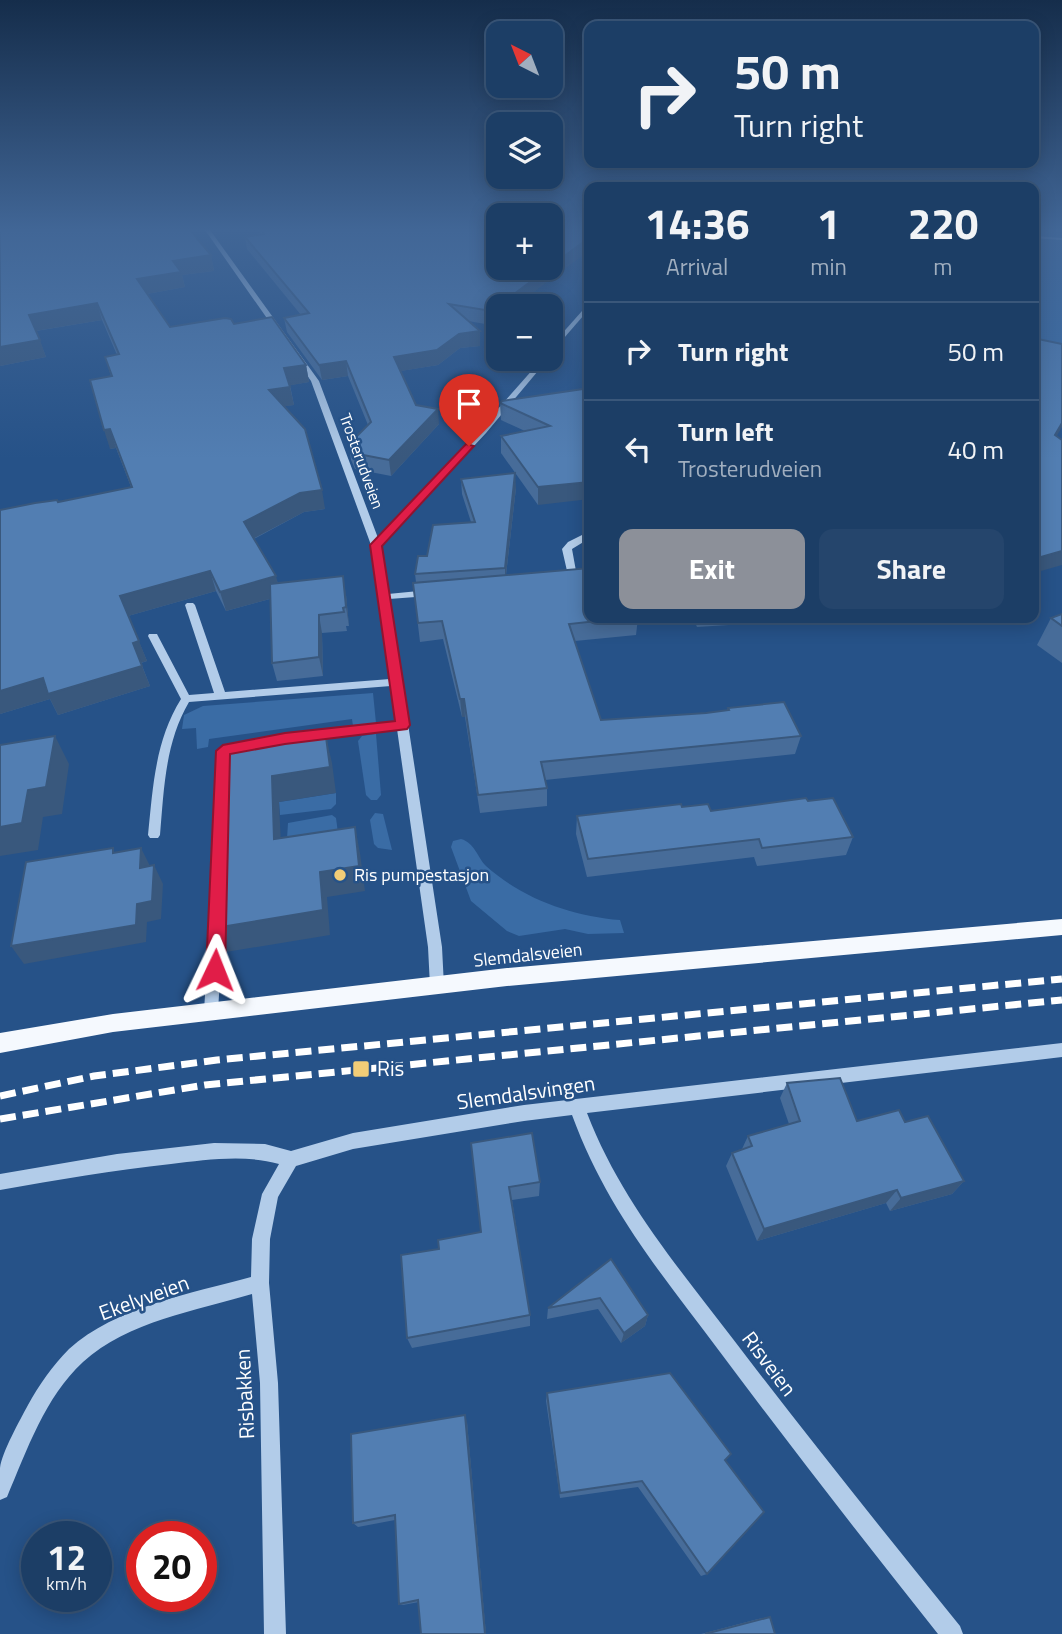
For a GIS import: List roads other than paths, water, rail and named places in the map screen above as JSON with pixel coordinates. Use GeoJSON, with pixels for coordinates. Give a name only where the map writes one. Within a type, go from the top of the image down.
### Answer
{"type":"FeatureCollection","features":[{"type":"Feature","properties":{"kind":"main road","name":"Slemdalsveien"},"geometry":{"type":"LineString","coordinates":[[0,1043],[78,1028],[438,986],[1062,927]]}},
{"type":"Feature","properties":{"kind":"street","name":"Trosterudveien"},"geometry":{"type":"LineString","coordinates":[[262,306],[316,381],[376,545],[435,947],[438,986]]}},
{"type":"Feature","properties":{"kind":"street"},"geometry":{"type":"LineString","coordinates":[[563,337],[584,311]]}},
{"type":"Feature","properties":{"kind":"street"},"geometry":{"type":"LineString","coordinates":[[376,545],[475,440],[535,371]]}},
{"type":"Feature","properties":{"kind":"street"},"geometry":{"type":"LineString","coordinates":[[560,583],[577,582],[568,549],[571,544],[584,537]]}},
{"type":"Feature","properties":{"kind":"street"},"geometry":{"type":"LineString","coordinates":[[384,597],[438,593]]}},
{"type":"Feature","properties":{"kind":"street"},"geometry":{"type":"LineString","coordinates":[[190,605],[221,697]]}},
{"type":"Feature","properties":{"kind":"street"},"geometry":{"type":"LineString","coordinates":[[153,636],[186,699]]}},
{"type":"Feature","properties":{"kind":"street"},"geometry":{"type":"LineString","coordinates":[[154,835],[166,736],[173,716],[186,699],[397,682]]}},
{"type":"Feature","properties":{"kind":"street"},"geometry":{"type":"LineString","coordinates":[[219,874],[223,751],[285,738],[402,725]]}},
{"type":"Feature","properties":{"kind":"street"},"geometry":{"type":"LineString","coordinates":[[211,1011],[218,902]]}},
{"type":"Feature","properties":{"kind":"street","name":"Slemdalsvingen"},"geometry":{"type":"LineString","coordinates":[[0,1182],[117,1162],[215,1151],[254,1151],[291,1158],[353,1141],[576,1106],[1062,1050]]}},
{"type":"Feature","properties":{"kind":"street","name":"Risveien"},"geometry":{"type":"LineString","coordinates":[[576,1106],[599,1166],[634,1223],[769,1402],[952,1634]]}},
{"type":"Feature","properties":{"kind":"street","name":"Risbakken"},"geometry":{"type":"LineString","coordinates":[[275,1634],[269,1383],[260,1283],[261,1239],[270,1194],[291,1158]]}},
{"type":"Feature","properties":{"kind":"street","name":"Ekelyveien"},"geometry":{"type":"LineString","coordinates":[[0,1490],[22,1437],[57,1377],[78,1354],[124,1325],[260,1283]]}},
{"type":"Feature","properties":{"kind":"railway"},"geometry":{"type":"LineString","coordinates":[[0,1096],[94,1076],[217,1060],[1062,979]]}},
{"type":"Feature","properties":{"kind":"railway"},"geometry":{"type":"LineString","coordinates":[[0,1119],[205,1085],[1062,1000]]}},
{"type":"Feature","properties":{"kind":"place","name":"Ris pumpestasjon"},"geometry":{"type":"Point","coordinates":[340,875]}},
{"type":"Feature","properties":{"kind":"place","name":"Ris"},"geometry":{"type":"Point","coordinates":[361,1069]}}]}
